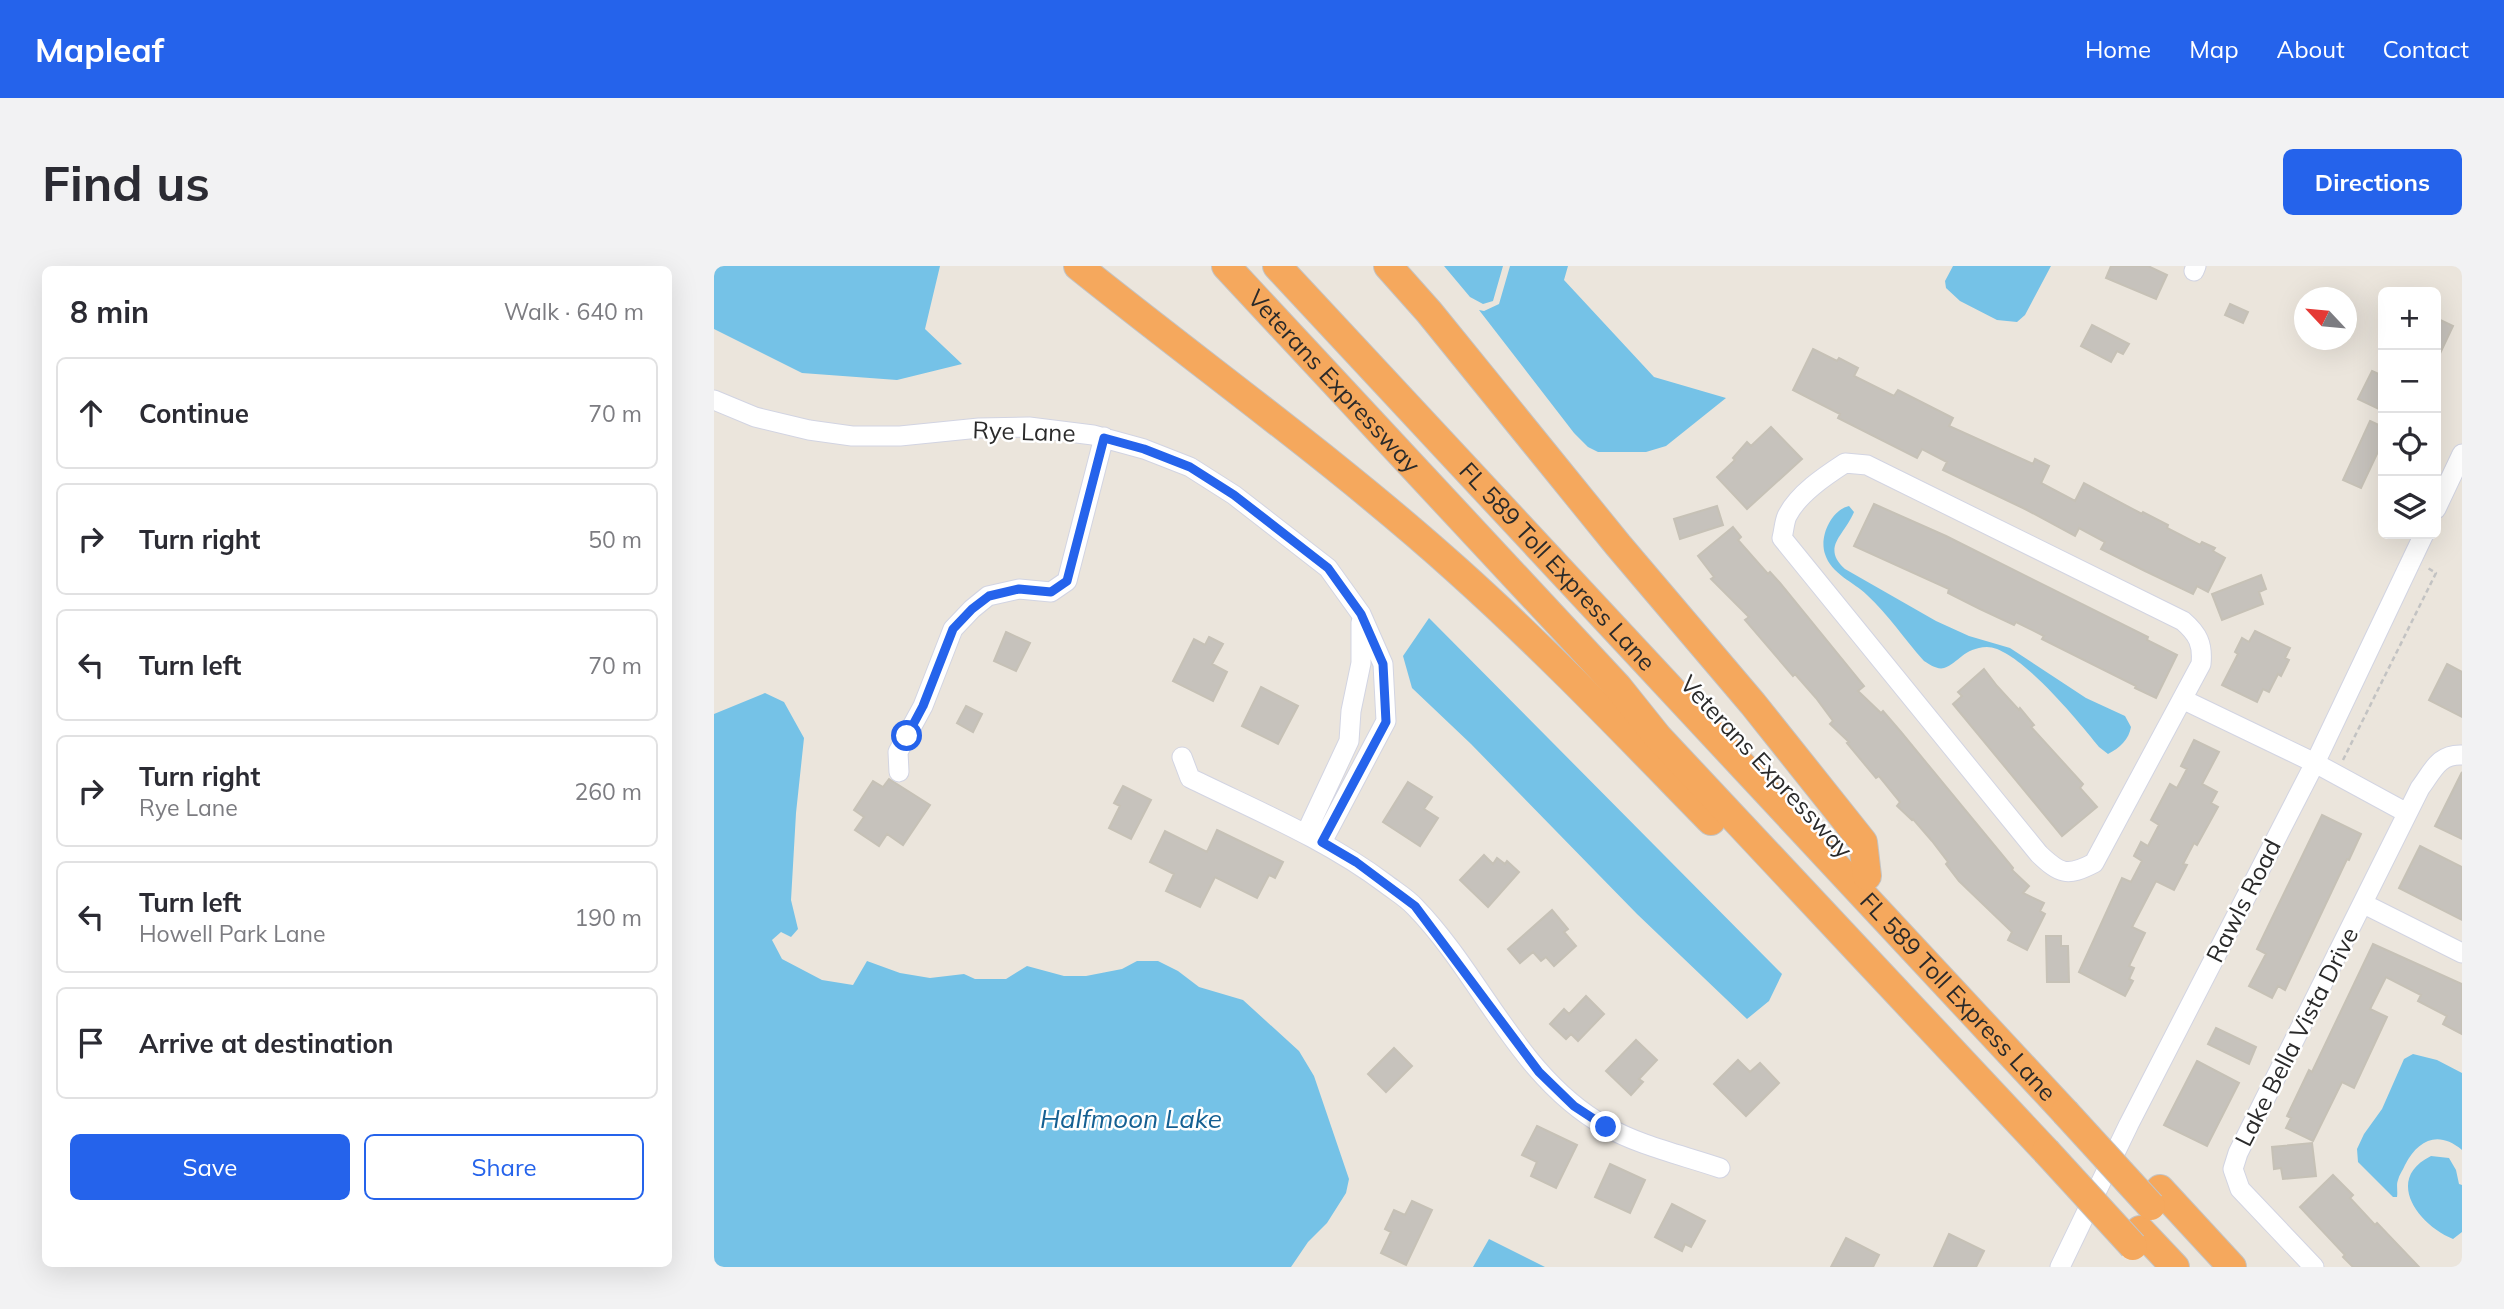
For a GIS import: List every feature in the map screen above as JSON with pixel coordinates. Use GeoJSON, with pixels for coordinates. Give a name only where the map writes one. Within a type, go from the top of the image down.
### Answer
{"type":"FeatureCollection","features":[{"type":"Feature","properties":{"kind":"highway"},"geometry":{"type":"LineString","coordinates":[[1078,266],[1310,447],[1458,571],[1615,722],[1829,942],[1868,961]]}},
{"type":"Feature","properties":{"kind":"highway","name":"Veterans Expressway"},"geometry":{"type":"LineString","coordinates":[[1226,266],[1618,687],[1658,737],[1868,961],[2059,1124],[2146,1218],[2153,1267]]}},
{"type":"Feature","properties":{"kind":"highway","name":"FL 589 Toll Express Lane"},"geometry":{"type":"LineString","coordinates":[[1277,266],[2059,1124]]}},
{"type":"Feature","properties":{"kind":"highway","name":"Veterans Expressway"},"geometry":{"type":"LineString","coordinates":[[1300,266],[1867,876],[2059,1124],[2146,1218],[2232,1267]]}},
{"type":"Feature","properties":{"kind":"highway"},"geometry":{"type":"LineString","coordinates":[[1388,266],[1430,312],[1618,545],[1753,704],[1863,842],[1867,876]]}},
{"type":"Feature","properties":{"kind":"highway"},"geometry":{"type":"LineString","coordinates":[[1398,266],[1430,312]]}},
{"type":"Feature","properties":{"kind":"highway","name":"FL 589 Toll Express Lane"},"geometry":{"type":"LineString","coordinates":[[1618,687],[1661,716],[2059,1124]]}},
{"type":"Feature","properties":{"kind":"highway"},"geometry":{"type":"LineString","coordinates":[[2146,1218],[2175,1267]]}},
{"type":"Feature","properties":{"kind":"highway"},"geometry":{"type":"LineString","coordinates":[[2146,1218],[2208,1267]]}},
{"type":"Feature","properties":{"kind":"street","name":"Rye Lane"},"geometry":{"type":"LineString","coordinates":[[714,400],[755,416],[809,430],[852,436],[900,436],[979,428],[1030,427],[1104,438],[1144,449],[1190,467],[1234,495],[1328,568],[1361,614],[1383,664],[1386,722],[1314,837]]}},
{"type":"Feature","properties":{"kind":"street"},"geometry":{"type":"LineString","coordinates":[[898,772],[898,752],[923,706],[953,629],[989,596],[1019,589],[1051,592],[1067,581],[1104,438]]}},
{"type":"Feature","properties":{"kind":"street"},"geometry":{"type":"LineString","coordinates":[[2441,498],[2462,454]]}},
{"type":"Feature","properties":{"kind":"street"},"geometry":{"type":"LineString","coordinates":[[1845,463],[1867,465],[2183,621],[2196,631],[2202,648],[2201,664],[2182,699],[2094,863],[2077,872],[2058,872],[2039,854],[1782,538],[1786,519],[1793,506],[1813,487],[1845,463]]}},
{"type":"Feature","properties":{"kind":"street","name":"Rawls Road"},"geometry":{"type":"LineString","coordinates":[[2060,1267],[2129,1124],[2315,762],[2422,539]]}},
{"type":"Feature","properties":{"kind":"street"},"geometry":{"type":"LineString","coordinates":[[1314,837],[1349,741],[1351,710],[1361,663],[1361,614]]}},
{"type":"Feature","properties":{"kind":"street"},"geometry":{"type":"LineString","coordinates":[[1357,685],[1384,685]]}},
{"type":"Feature","properties":{"kind":"street"},"geometry":{"type":"LineString","coordinates":[[2182,699],[2315,762],[2407,813]]}},
{"type":"Feature","properties":{"kind":"street"},"geometry":{"type":"LineString","coordinates":[[1349,741],[1370,750]]}},
{"type":"Feature","properties":{"kind":"street","name":"Lake Bella Vista Drive"},"geometry":{"type":"LineString","coordinates":[[2314,1267],[2240,1189],[2233,1169],[2238,1153],[2420,788],[2441,759],[2450,755],[2462,755]]}},
{"type":"Feature","properties":{"kind":"street"},"geometry":{"type":"LineString","coordinates":[[1182,757],[1190,778],[1314,837],[1356,862],[1415,906],[1539,1072],[1574,1106],[1606,1127],[1640,1142],[1720,1168]]}},
{"type":"Feature","properties":{"kind":"street","name":"Lake Bella Vista Drive"},"geometry":{"type":"LineString","coordinates":[[2364,904],[2462,953]]}},
{"type":"Feature","properties":{"kind":"path"},"geometry":{"type":"LineString","coordinates":[[2336,774],[2436,573],[2422,565]]}},
{"type":"Feature","properties":{"kind":"water"},"geometry":{"type":"Polygon","coordinates":[[[714,266],[940,266],[925,329],[962,364],[897,380],[802,373],[714,329],[714,266]]]}},
{"type":"Feature","properties":{"kind":"water"},"geometry":{"type":"Polygon","coordinates":[[[1444,266],[1503,266],[1493,301],[1483,304],[1470,297],[1444,266]]]}},
{"type":"Feature","properties":{"kind":"water"},"geometry":{"type":"Polygon","coordinates":[[[1510,266],[1568,266],[1564,280],[1654,377],[1726,398],[1666,446],[1646,452],[1598,452],[1588,447],[1574,433],[1479,310],[1484,311],[1499,304],[1510,266]]]}},
{"type":"Feature","properties":{"kind":"water"},"geometry":{"type":"Polygon","coordinates":[[[1953,266],[2051,266],[2025,315],[2017,322],[1997,320],[1960,301],[1946,288],[1945,281],[1953,266]]]}},
{"type":"Feature","properties":{"kind":"water"},"geometry":{"type":"Polygon","coordinates":[[[1849,506],[1854,512],[1835,548],[1838,561],[1845,569],[1936,621],[1969,636],[2010,648],[2086,698],[2125,716],[2131,727],[2123,743],[2108,754],[2048,688],[2015,659],[2000,650],[1987,647],[1972,650],[1949,666],[1941,668],[1924,661],[1875,602],[1837,572],[1828,561],[1824,547],[1825,532],[1832,518],[1849,506]]]}},
{"type":"Feature","properties":{"kind":"water"},"geometry":{"type":"Polygon","coordinates":[[[1429,618],[1782,974],[1769,1001],[1747,1019],[1637,914],[1471,744],[1412,688],[1403,656],[1429,618]]]}},
{"type":"Feature","properties":{"kind":"water","name":"Halfmoon Lake"},"geometry":{"type":"Polygon","coordinates":[[[765,693],[784,702],[804,738],[791,900],[798,929],[791,937],[781,932],[772,940],[782,959],[822,980],[853,985],[867,961],[900,973],[930,978],[964,974],[975,979],[1006,979],[1027,966],[1064,976],[1086,976],[1122,969],[1137,961],[1158,961],[1178,971],[1199,987],[1243,1000],[1299,1051],[1314,1076],[1349,1179],[1346,1193],[1327,1223],[1308,1242],[1291,1267],[714,1267],[714,714],[765,693]]]}},
{"type":"Feature","properties":{"kind":"water"},"geometry":{"type":"Polygon","coordinates":[[[2413,1054],[2437,1060],[2462,1073],[2462,1150],[2445,1140],[2437,1139],[2422,1144],[2405,1165],[2397,1182],[2397,1197],[2393,1197],[2358,1162],[2357,1149],[2382,1109],[2404,1059],[2413,1054]]]}},
{"type":"Feature","properties":{"kind":"water"},"geometry":{"type":"Polygon","coordinates":[[[2431,1156],[2449,1158],[2456,1170],[2459,1184],[2462,1185],[2462,1232],[2453,1239],[2428,1223],[2411,1201],[2408,1189],[2410,1177],[2417,1166],[2431,1156]]]}},
{"type":"Feature","properties":{"kind":"water"},"geometry":{"type":"Polygon","coordinates":[[[1489,1239],[1545,1267],[1473,1267],[1489,1239]]]}},
{"type":"Feature","properties":{"kind":"building"},"geometry":{"type":"Polygon","coordinates":[[[2111,266],[2148,266],[2167,275],[2156,299],[2106,278],[2111,266]]]}},
{"type":"Feature","properties":{"kind":"building"},"geometry":{"type":"Polygon","coordinates":[[[2230,304],[2248,312],[2243,323],[2225,315],[2230,304]]]}},
{"type":"Feature","properties":{"kind":"building"},"geometry":{"type":"Polygon","coordinates":[[[2441,320],[2453,326],[2441,351],[2441,320]]]}},
{"type":"Feature","properties":{"kind":"building"},"geometry":{"type":"Polygon","coordinates":[[[2092,325],[2129,344],[2123,354],[2117,351],[2111,362],[2081,346],[2092,325]]]}},
{"type":"Feature","properties":{"kind":"building"},"geometry":{"type":"Polygon","coordinates":[[[1813,349],[1858,368],[1854,376],[1894,396],[1898,390],[1953,418],[1949,426],[2033,464],[2035,459],[2049,466],[2041,483],[2075,501],[2084,483],[2168,525],[2167,528],[2200,545],[2202,542],[2215,548],[2213,551],[2225,558],[2208,592],[2197,586],[2193,594],[2101,549],[2105,542],[2079,528],[2075,536],[1943,470],[1947,462],[1922,449],[1917,458],[1838,418],[1840,414],[1793,390],[1813,349]]]}},
{"type":"Feature","properties":{"kind":"building"},"geometry":{"type":"Polygon","coordinates":[[[2372,371],[2378,374],[2378,409],[2358,399],[2372,371]]]}},
{"type":"Feature","properties":{"kind":"building"},"geometry":{"type":"Polygon","coordinates":[[[2370,421],[2378,425],[2378,452],[2361,488],[2343,480],[2370,421]]]}},
{"type":"Feature","properties":{"kind":"building"},"geometry":{"type":"Polygon","coordinates":[[[1771,427],[1802,459],[1747,509],[1717,477],[1735,460],[1733,458],[1747,442],[1751,446],[1771,427]]]}},
{"type":"Feature","properties":{"kind":"building"},"geometry":{"type":"Polygon","coordinates":[[[1874,504],[1946,536],[2148,637],[2147,640],[2177,655],[2156,698],[2042,639],[2044,636],[1980,609],[1948,593],[1949,589],[1854,546],[1874,504]]]}},
{"type":"Feature","properties":{"kind":"building"},"geometry":{"type":"Polygon","coordinates":[[[1717,506],[1723,525],[1680,539],[1674,519],[1717,506]]]}},
{"type":"Feature","properties":{"kind":"building"},"geometry":{"type":"Polygon","coordinates":[[[1733,527],[1741,537],[1738,540],[1768,574],[1770,572],[1780,583],[1864,686],[1858,691],[1881,713],[1883,711],[2012,870],[2029,886],[2023,893],[2044,903],[2040,911],[2045,914],[2027,950],[2008,940],[2012,932],[1959,881],[1932,841],[1913,819],[1897,806],[1900,802],[1879,776],[1876,778],[1847,743],[1849,742],[1830,724],[1833,721],[1816,698],[1795,674],[1793,676],[1745,620],[1749,617],[1711,579],[1714,577],[1698,556],[1733,527]]]}},
{"type":"Feature","properties":{"kind":"building"},"geometry":{"type":"Polygon","coordinates":[[[2261,575],[2266,589],[2259,592],[2263,604],[2222,620],[2212,594],[2261,575]]]}},
{"type":"Feature","properties":{"kind":"building"},"geometry":{"type":"Polygon","coordinates":[[[2255,631],[2290,648],[2285,658],[2289,660],[2281,676],[2278,674],[2269,692],[2263,689],[2257,702],[2222,685],[2238,654],[2235,652],[2242,638],[2249,642],[2255,631]]]}},
{"type":"Feature","properties":{"kind":"building"},"geometry":{"type":"Polygon","coordinates":[[[1006,632],[1030,643],[1016,671],[994,661],[1006,632]]]}},
{"type":"Feature","properties":{"kind":"building"},"geometry":{"type":"Polygon","coordinates":[[[1209,637],[1223,644],[1212,664],[1227,672],[1213,701],[1173,681],[1194,639],[1205,645],[1209,637]]]}},
{"type":"Feature","properties":{"kind":"building"},"geometry":{"type":"Polygon","coordinates":[[[2447,664],[2462,672],[2462,717],[2429,700],[2447,664]]]}},
{"type":"Feature","properties":{"kind":"building"},"geometry":{"type":"Polygon","coordinates":[[[1984,669],[2034,725],[2031,727],[2083,784],[2080,788],[2097,807],[2062,836],[1953,704],[1962,696],[1958,692],[1984,669]]]}},
{"type":"Feature","properties":{"kind":"building"},"geometry":{"type":"Polygon","coordinates":[[[1261,687],[1298,706],[1278,744],[1242,726],[1261,687]]]}},
{"type":"Feature","properties":{"kind":"building"},"geometry":{"type":"Polygon","coordinates":[[[966,706],[982,714],[973,732],[957,723],[966,706]]]}},
{"type":"Feature","properties":{"kind":"building"},"geometry":{"type":"Polygon","coordinates":[[[2194,740],[2219,752],[2202,784],[2217,792],[2211,803],[2218,807],[2197,845],[2194,843],[2183,864],[2187,865],[2174,890],[2156,881],[2132,927],[2145,933],[2129,966],[2134,968],[2129,979],[2133,981],[2125,996],[2079,972],[2122,878],[2131,882],[2142,861],[2134,856],[2141,842],[2148,846],[2159,825],[2151,820],[2170,784],[2177,788],[2187,769],[2181,766],[2194,740]]]}},
{"type":"Feature","properties":{"kind":"building"},"geometry":{"type":"Polygon","coordinates":[[[2462,772],[2462,839],[2435,826],[2462,772]]]}},
{"type":"Feature","properties":{"kind":"building"},"geometry":{"type":"Polygon","coordinates":[[[889,779],[930,805],[903,845],[887,834],[879,846],[855,830],[864,817],[854,810],[873,781],[883,787],[889,779]]]}},
{"type":"Feature","properties":{"kind":"building"},"geometry":{"type":"Polygon","coordinates":[[[1408,782],[1432,797],[1424,809],[1438,818],[1420,846],[1383,822],[1408,782]]]}},
{"type":"Feature","properties":{"kind":"building"},"geometry":{"type":"Polygon","coordinates":[[[1123,786],[1151,800],[1131,839],[1109,828],[1120,806],[1114,803],[1123,786]]]}},
{"type":"Feature","properties":{"kind":"building"},"geometry":{"type":"Polygon","coordinates":[[[2322,815],[2361,834],[2285,990],[2278,986],[2272,998],[2249,986],[2266,954],[2257,949],[2322,815]]]}},
{"type":"Feature","properties":{"kind":"building"},"geometry":{"type":"Polygon","coordinates":[[[1217,830],[1283,862],[1275,878],[1269,875],[1257,898],[1215,877],[1200,907],[1166,891],[1174,874],[1150,862],[1165,831],[1207,852],[1217,830]]]}},
{"type":"Feature","properties":{"kind":"building"},"geometry":{"type":"Polygon","coordinates":[[[2420,846],[2462,867],[2462,920],[2399,888],[2420,846]]]}},
{"type":"Feature","properties":{"kind":"building"},"geometry":{"type":"Polygon","coordinates":[[[1484,855],[1493,864],[1497,858],[1505,864],[1507,861],[1519,872],[1488,907],[1460,880],[1484,855]]]}},
{"type":"Feature","properties":{"kind":"building"},"geometry":{"type":"Polygon","coordinates":[[[1552,910],[1568,929],[1564,932],[1576,946],[1554,966],[1546,957],[1541,961],[1533,952],[1520,963],[1508,949],[1552,910]]]}},
{"type":"Feature","properties":{"kind":"building"},"geometry":{"type":"Polygon","coordinates":[[[2046,936],[2061,936],[2061,946],[2068,946],[2069,982],[2047,982],[2046,936]]]}},
{"type":"Feature","properties":{"kind":"building"},"geometry":{"type":"Polygon","coordinates":[[[2373,944],[2462,984],[2462,1034],[2443,1024],[2447,1016],[2418,1001],[2421,995],[2386,977],[2370,1009],[2387,1017],[2354,1088],[2342,1082],[2313,1141],[2286,1128],[2291,1118],[2287,1116],[2309,1070],[2312,1072],[2373,944]]]}},
{"type":"Feature","properties":{"kind":"building"},"geometry":{"type":"Polygon","coordinates":[[[1586,996],[1604,1014],[1578,1041],[1571,1034],[1566,1039],[1550,1024],[1564,1009],[1569,1014],[1586,996]]]}},
{"type":"Feature","properties":{"kind":"building"},"geometry":{"type":"Polygon","coordinates":[[[2216,1028],[2256,1047],[2249,1064],[2208,1044],[2216,1028]]]}},
{"type":"Feature","properties":{"kind":"building"},"geometry":{"type":"Polygon","coordinates":[[[1636,1040],[1657,1060],[1639,1079],[1643,1082],[1631,1095],[1606,1071],[1636,1040]]]}},
{"type":"Feature","properties":{"kind":"building"},"geometry":{"type":"Polygon","coordinates":[[[1394,1048],[1412,1066],[1386,1092],[1368,1074],[1394,1048]]]}},
{"type":"Feature","properties":{"kind":"building"},"geometry":{"type":"Polygon","coordinates":[[[1738,1060],[1750,1072],[1760,1063],[1779,1083],[1746,1116],[1714,1084],[1738,1060]]]}},
{"type":"Feature","properties":{"kind":"building"},"geometry":{"type":"Polygon","coordinates":[[[2197,1061],[2239,1083],[2207,1146],[2164,1125],[2197,1061]]]}},
{"type":"Feature","properties":{"kind":"building"},"geometry":{"type":"Polygon","coordinates":[[[1537,1126],[1577,1145],[1556,1188],[1531,1176],[1537,1162],[1522,1155],[1537,1126]]]}},
{"type":"Feature","properties":{"kind":"building"},"geometry":{"type":"Polygon","coordinates":[[[2312,1143],[2316,1176],[2283,1179],[2281,1168],[2274,1169],[2272,1147],[2312,1143]]]}},
{"type":"Feature","properties":{"kind":"building"},"geometry":{"type":"Polygon","coordinates":[[[1610,1164],[1645,1180],[1630,1213],[1595,1197],[1610,1164]]]}},
{"type":"Feature","properties":{"kind":"building"},"geometry":{"type":"Polygon","coordinates":[[[2333,1175],[2353,1195],[2350,1198],[2375,1225],[2377,1223],[2419,1267],[2353,1267],[2343,1257],[2345,1255],[2300,1207],[2333,1175]]]}},
{"type":"Feature","properties":{"kind":"building"},"geometry":{"type":"Polygon","coordinates":[[[1412,1201],[1432,1210],[1406,1265],[1381,1253],[1391,1232],[1385,1229],[1394,1210],[1405,1215],[1412,1201]]]}},
{"type":"Feature","properties":{"kind":"building"},"geometry":{"type":"Polygon","coordinates":[[[1672,1204],[1705,1221],[1691,1247],[1685,1244],[1682,1251],[1655,1237],[1672,1204]]]}},
{"type":"Feature","properties":{"kind":"building"},"geometry":{"type":"Polygon","coordinates":[[[1949,1234],[1984,1251],[1976,1267],[1934,1267],[1949,1234]]]}},
{"type":"Feature","properties":{"kind":"building"},"geometry":{"type":"Polygon","coordinates":[[[1846,1238],[1879,1255],[1873,1267],[1831,1267],[1846,1238]]]}},
{"type":"Feature","properties":{"kind":"route"},"geometry":{"type":"LineString","coordinates":[[907,736],[923,706],[953,629],[972,609],[989,596],[1019,589],[1051,592],[1067,581],[1104,438],[1144,449],[1190,467],[1234,495],[1328,568],[1361,614],[1383,664],[1386,722],[1343,798],[1322,842],[1356,862],[1415,906],[1539,1072],[1574,1106],[1606,1127]]}}]}
